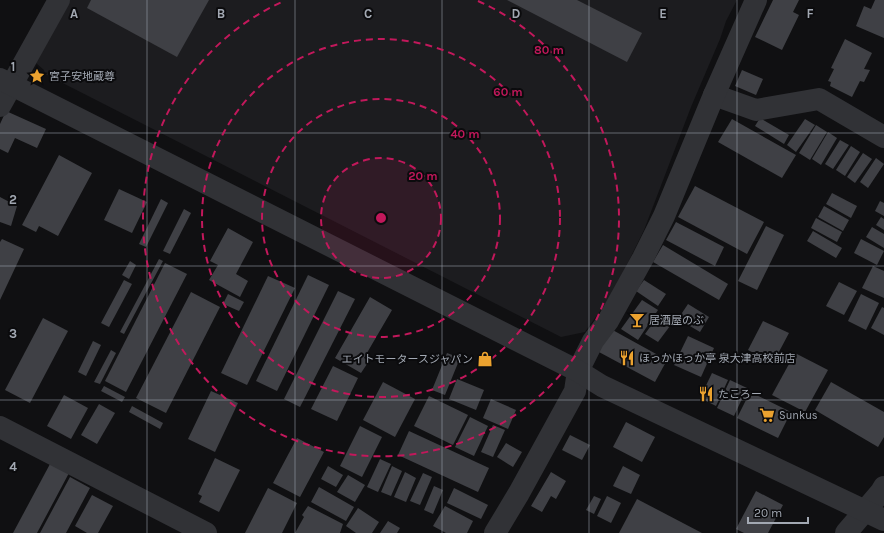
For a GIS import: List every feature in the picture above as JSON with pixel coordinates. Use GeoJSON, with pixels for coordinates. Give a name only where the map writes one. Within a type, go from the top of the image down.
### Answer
{"type":"FeatureCollection","features":[{"type":"Feature","properties":{"kind":"street"},"geometry":{"type":"LineString","coordinates":[[0,106],[6,82],[59,0]]}},
{"type":"Feature","properties":{"kind":"street"},"geometry":{"type":"LineString","coordinates":[[495,533],[575,391],[578,371],[643,258],[664,216],[714,94],[756,0]]}},
{"type":"Feature","properties":{"kind":"street"},"geometry":{"type":"LineString","coordinates":[[6,82],[578,371],[602,386],[875,515]]}},
{"type":"Feature","properties":{"kind":"street"},"geometry":{"type":"LineString","coordinates":[[714,94],[756,110],[820,99],[884,137]]}},
{"type":"Feature","properties":{"kind":"street"},"geometry":{"type":"LineString","coordinates":[[0,427],[204,532]]}},
{"type":"Feature","properties":{"kind":"street"},"geometry":{"type":"LineString","coordinates":[[846,533],[875,515],[881,492],[884,487]]}},
{"type":"Feature","properties":{"kind":"shaded area"},"geometry":{"type":"Polygon","coordinates":[[[70,0],[737,0],[726,21],[720,39],[691,107],[644,230],[613,293],[585,332],[561,337],[45,74],[44,70],[36,63],[70,0]]]}},
{"type":"Feature","properties":{"kind":"building"},"geometry":{"type":"Polygon","coordinates":[[[91,0],[209,0],[177,57],[87,8],[91,0]]]}},
{"type":"Feature","properties":{"kind":"building"},"geometry":{"type":"Polygon","coordinates":[[[507,0],[577,0],[642,33],[627,62],[507,0]]]}},
{"type":"Feature","properties":{"kind":"building"},"geometry":{"type":"Polygon","coordinates":[[[773,0],[799,0],[793,12],[799,15],[782,50],[755,37],[773,0]]]}},
{"type":"Feature","properties":{"kind":"building"},"geometry":{"type":"Polygon","coordinates":[[[875,0],[884,0],[884,38],[856,26],[864,6],[871,9],[875,0]]]}},
{"type":"Feature","properties":{"kind":"building"},"geometry":{"type":"Polygon","coordinates":[[[845,39],[872,53],[864,69],[870,70],[864,82],[860,81],[852,97],[830,86],[831,82],[828,81],[834,69],[831,68],[845,39]]]}},
{"type":"Feature","properties":{"kind":"building"},"geometry":{"type":"Polygon","coordinates":[[[742,70],[763,79],[756,95],[735,86],[742,70]]]}},
{"type":"Feature","properties":{"kind":"building"},"geometry":{"type":"Polygon","coordinates":[[[6,111],[46,129],[37,148],[15,138],[8,153],[0,149],[0,124],[6,111]]]}},
{"type":"Feature","properties":{"kind":"building"},"geometry":{"type":"Polygon","coordinates":[[[760,118],[789,135],[784,144],[755,126],[760,118]]]}},
{"type":"Feature","properties":{"kind":"building"},"geometry":{"type":"Polygon","coordinates":[[[732,119],[796,155],[782,178],[718,142],[732,119]]]}},
{"type":"Feature","properties":{"kind":"building"},"geometry":{"type":"Polygon","coordinates":[[[805,119],[815,125],[796,152],[787,145],[805,119]]]}},
{"type":"Feature","properties":{"kind":"building"},"geometry":{"type":"Polygon","coordinates":[[[816,125],[827,132],[810,160],[799,153],[816,125]]]}},
{"type":"Feature","properties":{"kind":"building"},"geometry":{"type":"Polygon","coordinates":[[[828,132],[837,138],[821,165],[812,159],[828,132]]]}},
{"type":"Feature","properties":{"kind":"building"},"geometry":{"type":"Polygon","coordinates":[[[840,140],[849,145],[833,169],[825,164],[840,140]]]}},
{"type":"Feature","properties":{"kind":"building"},"geometry":{"type":"Polygon","coordinates":[[[851,146],[860,152],[845,176],[836,170],[851,146]]]}},
{"type":"Feature","properties":{"kind":"building"},"geometry":{"type":"Polygon","coordinates":[[[863,153],[872,159],[855,183],[847,177],[863,153]]]}},
{"type":"Feature","properties":{"kind":"building"},"geometry":{"type":"Polygon","coordinates":[[[59,155],[92,173],[58,236],[39,226],[36,232],[22,225],[59,155]]]}},
{"type":"Feature","properties":{"kind":"building"},"geometry":{"type":"Polygon","coordinates":[[[876,158],[884,164],[868,188],[860,182],[876,158]]]}},
{"type":"Feature","properties":{"kind":"building"},"geometry":{"type":"Polygon","coordinates":[[[695,186],[764,222],[747,254],[678,217],[695,186]]]}},
{"type":"Feature","properties":{"kind":"building"},"geometry":{"type":"Polygon","coordinates":[[[119,189],[147,202],[132,233],[104,220],[119,189]]]}},
{"type":"Feature","properties":{"kind":"building"},"geometry":{"type":"Polygon","coordinates":[[[832,193],[857,206],[851,218],[826,204],[832,193]]]}},
{"type":"Feature","properties":{"kind":"building"},"geometry":{"type":"Polygon","coordinates":[[[0,197],[17,206],[11,226],[0,222],[0,197]]]}},
{"type":"Feature","properties":{"kind":"building"},"geometry":{"type":"Polygon","coordinates":[[[161,199],[168,203],[146,247],[139,244],[161,199]]]}},
{"type":"Feature","properties":{"kind":"building"},"geometry":{"type":"Polygon","coordinates":[[[880,201],[884,203],[884,216],[875,211],[880,201]]]}},
{"type":"Feature","properties":{"kind":"building"},"geometry":{"type":"Polygon","coordinates":[[[824,206],[849,220],[843,231],[818,217],[824,206]]]}},
{"type":"Feature","properties":{"kind":"building"},"geometry":{"type":"Polygon","coordinates":[[[184,209],[191,213],[170,254],[163,251],[184,209]]]}},
{"type":"Feature","properties":{"kind":"building"},"geometry":{"type":"Polygon","coordinates":[[[881,217],[884,219],[884,230],[876,225],[881,217]]]}},
{"type":"Feature","properties":{"kind":"building"},"geometry":{"type":"Polygon","coordinates":[[[816,218],[842,232],[837,242],[811,228],[816,218]]]}},
{"type":"Feature","properties":{"kind":"building"},"geometry":{"type":"Polygon","coordinates":[[[676,222],[724,247],[715,266],[666,240],[676,222]]]}},
{"type":"Feature","properties":{"kind":"building"},"geometry":{"type":"Polygon","coordinates":[[[766,226],[784,235],[757,290],[738,281],[766,226]]]}},
{"type":"Feature","properties":{"kind":"building"},"geometry":{"type":"Polygon","coordinates":[[[872,227],[884,234],[884,248],[866,237],[872,227]]]}},
{"type":"Feature","properties":{"kind":"building"},"geometry":{"type":"Polygon","coordinates":[[[228,228],[253,242],[236,274],[248,281],[240,297],[209,280],[218,265],[210,261],[228,228]]]}},
{"type":"Feature","properties":{"kind":"building"},"geometry":{"type":"Polygon","coordinates":[[[813,231],[842,248],[836,258],[807,241],[813,231]]]}},
{"type":"Feature","properties":{"kind":"building"},"geometry":{"type":"Polygon","coordinates":[[[2,239],[24,249],[0,300],[0,242],[2,239]]]}},
{"type":"Feature","properties":{"kind":"building"},"geometry":{"type":"Polygon","coordinates":[[[861,239],[884,251],[877,265],[854,253],[861,239]]]}},
{"type":"Feature","properties":{"kind":"building"},"geometry":{"type":"Polygon","coordinates":[[[663,245],[728,284],[719,300],[653,262],[663,245]]]}},
{"type":"Feature","properties":{"kind":"building"},"geometry":{"type":"Polygon","coordinates":[[[159,259],[163,261],[124,334],[120,332],[159,259]]]}},
{"type":"Feature","properties":{"kind":"building"},"geometry":{"type":"Polygon","coordinates":[[[130,261],[136,265],[129,279],[122,275],[130,261]]]}},
{"type":"Feature","properties":{"kind":"building"},"geometry":{"type":"Polygon","coordinates":[[[165,263],[187,274],[126,392],[105,381],[165,263]]]}},
{"type":"Feature","properties":{"kind":"building"},"geometry":{"type":"Polygon","coordinates":[[[873,266],[884,271],[884,298],[862,288],[873,266]]]}},
{"type":"Feature","properties":{"kind":"building"},"geometry":{"type":"Polygon","coordinates":[[[308,275],[329,285],[277,391],[256,381],[308,275]]]}},
{"type":"Feature","properties":{"kind":"building"},"geometry":{"type":"Polygon","coordinates":[[[268,276],[295,288],[247,385],[221,373],[268,276]]]}},
{"type":"Feature","properties":{"kind":"building"},"geometry":{"type":"Polygon","coordinates":[[[124,280],[132,284],[109,327],[101,323],[124,280]]]}},
{"type":"Feature","properties":{"kind":"building"},"geometry":{"type":"Polygon","coordinates":[[[644,280],[666,294],[658,306],[636,291],[644,280]]]}},
{"type":"Feature","properties":{"kind":"building"},"geometry":{"type":"Polygon","coordinates":[[[839,282],[857,291],[844,315],[826,306],[839,282]]]}},
{"type":"Feature","properties":{"kind":"building"},"geometry":{"type":"Polygon","coordinates":[[[338,291],[355,299],[300,407],[284,399],[338,291]]]}},
{"type":"Feature","properties":{"kind":"building"},"geometry":{"type":"Polygon","coordinates":[[[191,292],[220,307],[166,413],[136,398],[191,292]]]}},
{"type":"Feature","properties":{"kind":"building"},"geometry":{"type":"Polygon","coordinates":[[[228,294],[244,302],[239,311],[223,304],[228,294]]]}},
{"type":"Feature","properties":{"kind":"building"},"geometry":{"type":"Polygon","coordinates":[[[861,294],[879,303],[866,330],[848,321],[861,294]]]}},
{"type":"Feature","properties":{"kind":"building"},"geometry":{"type":"Polygon","coordinates":[[[370,297],[392,310],[364,358],[369,361],[361,373],[335,358],[370,297]]]}},
{"type":"Feature","properties":{"kind":"building"},"geometry":{"type":"Polygon","coordinates":[[[642,300],[658,310],[638,340],[621,329],[642,300]]]}},
{"type":"Feature","properties":{"kind":"building"},"geometry":{"type":"Polygon","coordinates":[[[688,304],[709,317],[700,332],[678,319],[688,304]]]}},
{"type":"Feature","properties":{"kind":"building"},"geometry":{"type":"Polygon","coordinates":[[[882,307],[884,308],[884,335],[871,328],[882,307]]]}},
{"type":"Feature","properties":{"kind":"building"},"geometry":{"type":"Polygon","coordinates":[[[660,313],[673,322],[658,342],[645,334],[660,313]]]}},
{"type":"Feature","properties":{"kind":"building"},"geometry":{"type":"Polygon","coordinates":[[[43,318],[68,331],[30,403],[5,390],[43,318]]]}},
{"type":"Feature","properties":{"kind":"building"},"geometry":{"type":"Polygon","coordinates":[[[763,321],[789,333],[773,363],[748,350],[763,321]]]}},
{"type":"Feature","properties":{"kind":"building"},"geometry":{"type":"Polygon","coordinates":[[[609,328],[667,360],[655,382],[597,351],[609,328]]]}},
{"type":"Feature","properties":{"kind":"building"},"geometry":{"type":"Polygon","coordinates":[[[688,336],[714,348],[701,377],[674,365],[688,336]]]}},
{"type":"Feature","properties":{"kind":"building"},"geometry":{"type":"Polygon","coordinates":[[[93,341],[101,345],[86,376],[78,372],[93,341]]]}},
{"type":"Feature","properties":{"kind":"building"},"geometry":{"type":"Polygon","coordinates":[[[111,350],[116,353],[100,384],[94,382],[111,350]]]}},
{"type":"Feature","properties":{"kind":"building"},"geometry":{"type":"Polygon","coordinates":[[[447,353],[460,358],[445,395],[432,390],[447,353]]]}},
{"type":"Feature","properties":{"kind":"building"},"geometry":{"type":"Polygon","coordinates":[[[795,353],[828,370],[805,412],[772,395],[795,353]]]}},
{"type":"Feature","properties":{"kind":"building"},"geometry":{"type":"Polygon","coordinates":[[[333,366],[358,378],[337,421],[311,409],[333,366]]]}},
{"type":"Feature","properties":{"kind":"building"},"geometry":{"type":"Polygon","coordinates":[[[712,373],[728,380],[716,406],[700,398],[712,373]]]}},
{"type":"Feature","properties":{"kind":"building"},"geometry":{"type":"Polygon","coordinates":[[[457,379],[484,390],[476,410],[449,399],[457,379]]]}},
{"type":"Feature","properties":{"kind":"building"},"geometry":{"type":"Polygon","coordinates":[[[730,380],[747,388],[734,416],[717,408],[730,380]]]}},
{"type":"Feature","properties":{"kind":"building"},"geometry":{"type":"Polygon","coordinates":[[[383,382],[415,399],[395,437],[363,420],[383,382]]]}},
{"type":"Feature","properties":{"kind":"building"},"geometry":{"type":"Polygon","coordinates":[[[831,382],[884,412],[884,437],[878,447],[815,410],[831,382]]]}},
{"type":"Feature","properties":{"kind":"building"},"geometry":{"type":"Polygon","coordinates":[[[104,386],[125,397],[122,402],[101,391],[104,386]]]}},
{"type":"Feature","properties":{"kind":"building"},"geometry":{"type":"Polygon","coordinates":[[[211,391],[238,403],[215,452],[188,439],[211,391]]]}},
{"type":"Feature","properties":{"kind":"building"},"geometry":{"type":"Polygon","coordinates":[[[750,392],[791,412],[778,438],[737,418],[750,392]]]}},
{"type":"Feature","properties":{"kind":"building"},"geometry":{"type":"Polygon","coordinates":[[[64,395],[88,408],[71,439],[47,426],[64,395]]]}},
{"type":"Feature","properties":{"kind":"building"},"geometry":{"type":"Polygon","coordinates":[[[429,396],[468,415],[453,445],[414,426],[429,396]]]}},
{"type":"Feature","properties":{"kind":"building"},"geometry":{"type":"Polygon","coordinates":[[[491,399],[516,410],[508,429],[483,418],[491,399]]]}},
{"type":"Feature","properties":{"kind":"building"},"geometry":{"type":"Polygon","coordinates":[[[99,404],[115,413],[97,444],[81,435],[99,404]]]}},
{"type":"Feature","properties":{"kind":"building"},"geometry":{"type":"Polygon","coordinates":[[[132,406],[163,423],[160,429],[129,412],[132,406]]]}},
{"type":"Feature","properties":{"kind":"building"},"geometry":{"type":"Polygon","coordinates":[[[470,417],[488,426],[474,456],[455,447],[470,417]]]}},
{"type":"Feature","properties":{"kind":"building"},"geometry":{"type":"Polygon","coordinates":[[[626,422],[655,437],[642,462],[613,447],[626,422]]]}},
{"type":"Feature","properties":{"kind":"building"},"geometry":{"type":"Polygon","coordinates":[[[493,425],[505,430],[493,457],[481,452],[493,425]]]}},
{"type":"Feature","properties":{"kind":"building"},"geometry":{"type":"Polygon","coordinates":[[[360,426],[382,437],[362,477],[340,466],[360,426]]]}},
{"type":"Feature","properties":{"kind":"building"},"geometry":{"type":"Polygon","coordinates":[[[409,431],[489,468],[478,492],[398,455],[409,431]]]}},
{"type":"Feature","properties":{"kind":"building"},"geometry":{"type":"Polygon","coordinates":[[[570,435],[590,445],[582,460],[562,450],[570,435]]]}},
{"type":"Feature","properties":{"kind":"building"},"geometry":{"type":"Polygon","coordinates":[[[297,438],[324,452],[300,497],[273,483],[297,438]]]}},
{"type":"Feature","properties":{"kind":"building"},"geometry":{"type":"Polygon","coordinates":[[[506,443],[522,452],[513,467],[497,457],[506,443]]]}},
{"type":"Feature","properties":{"kind":"building"},"geometry":{"type":"Polygon","coordinates":[[[215,458],[240,470],[219,512],[199,502],[202,496],[198,494],[215,458]]]}},
{"type":"Feature","properties":{"kind":"building"},"geometry":{"type":"Polygon","coordinates":[[[380,459],[391,464],[378,492],[367,487],[380,459]]]}},
{"type":"Feature","properties":{"kind":"building"},"geometry":{"type":"Polygon","coordinates":[[[50,464],[69,473],[37,533],[13,533],[50,464]]]}},
{"type":"Feature","properties":{"kind":"building"},"geometry":{"type":"Polygon","coordinates":[[[328,466],[343,475],[336,487],[321,479],[328,466]]]}},
{"type":"Feature","properties":{"kind":"building"},"geometry":{"type":"Polygon","coordinates":[[[392,466],[402,471],[391,496],[381,492],[392,466]]]}},
{"type":"Feature","properties":{"kind":"building"},"geometry":{"type":"Polygon","coordinates":[[[623,466],[640,475],[631,494],[613,486],[623,466]]]}},
{"type":"Feature","properties":{"kind":"building"},"geometry":{"type":"Polygon","coordinates":[[[405,472],[416,478],[406,502],[394,497],[405,472]]]}},
{"type":"Feature","properties":{"kind":"building"},"geometry":{"type":"Polygon","coordinates":[[[551,472],[566,481],[556,499],[551,496],[542,512],[531,506],[551,472]]]}},
{"type":"Feature","properties":{"kind":"building"},"geometry":{"type":"Polygon","coordinates":[[[423,473],[432,477],[420,505],[410,501],[423,473]]]}},
{"type":"Feature","properties":{"kind":"building"},"geometry":{"type":"Polygon","coordinates":[[[348,475],[365,485],[355,502],[337,492],[348,475]]]}},
{"type":"Feature","properties":{"kind":"building"},"geometry":{"type":"Polygon","coordinates":[[[70,477],[90,488],[66,533],[40,533],[70,477]]]}},
{"type":"Feature","properties":{"kind":"building"},"geometry":{"type":"Polygon","coordinates":[[[434,486],[443,490],[433,514],[424,510],[434,486]]]}},
{"type":"Feature","properties":{"kind":"building"},"geometry":{"type":"Polygon","coordinates":[[[319,487],[354,507],[346,521],[311,502],[319,487]]]}},
{"type":"Feature","properties":{"kind":"building"},"geometry":{"type":"Polygon","coordinates":[[[268,488],[297,503],[282,533],[245,533],[268,488]]]}},
{"type":"Feature","properties":{"kind":"building"},"geometry":{"type":"Polygon","coordinates":[[[454,488],[488,505],[481,519],[447,503],[454,488]]]}},
{"type":"Feature","properties":{"kind":"building"},"geometry":{"type":"Polygon","coordinates":[[[756,491],[783,505],[768,533],[744,533],[736,529],[756,491]]]}},
{"type":"Feature","properties":{"kind":"building"},"geometry":{"type":"Polygon","coordinates":[[[92,495],[113,506],[98,533],[87,533],[75,526],[92,495]]]}},
{"type":"Feature","properties":{"kind":"building"},"geometry":{"type":"Polygon","coordinates":[[[594,496],[601,499],[594,514],[586,510],[594,496]]]}},
{"type":"Feature","properties":{"kind":"building"},"geometry":{"type":"Polygon","coordinates":[[[607,496],[621,503],[611,523],[597,516],[607,496]]]}},
{"type":"Feature","properties":{"kind":"building"},"geometry":{"type":"Polygon","coordinates":[[[637,499],[702,533],[619,533],[637,499]]]}},
{"type":"Feature","properties":{"kind":"building"},"geometry":{"type":"Polygon","coordinates":[[[308,506],[343,524],[340,533],[295,533],[304,517],[302,515],[308,506]]]}},
{"type":"Feature","properties":{"kind":"building"},"geometry":{"type":"Polygon","coordinates":[[[445,506],[473,521],[467,533],[446,533],[433,526],[445,506]]]}},
{"type":"Feature","properties":{"kind":"building"},"geometry":{"type":"Polygon","coordinates":[[[358,508],[379,522],[372,533],[356,533],[346,526],[358,508]]]}},
{"type":"Feature","properties":{"kind":"building"},"geometry":{"type":"Polygon","coordinates":[[[388,521],[400,528],[397,533],[380,533],[388,521]]]}},
{"type":"Feature","properties":{"kind":"place","name":"宮子安地蔵尊"},"geometry":{"type":"Point","coordinates":[37,76]}},
{"type":"Feature","properties":{"kind":"place","name":"居酒屋のぶ"},"geometry":{"type":"Point","coordinates":[637,320]}},
{"type":"Feature","properties":{"kind":"place","name":"ほっかほっか亭 泉大津高校前店"},"geometry":{"type":"Point","coordinates":[627,358]}},
{"type":"Feature","properties":{"kind":"place","name":"エイトモータースジャパン"},"geometry":{"type":"Point","coordinates":[485,359]}},
{"type":"Feature","properties":{"kind":"place","name":"たころー"},"geometry":{"type":"Point","coordinates":[706,394]}},
{"type":"Feature","properties":{"kind":"place","name":"Sunkus"},"geometry":{"type":"Point","coordinates":[767,415]}}]}
